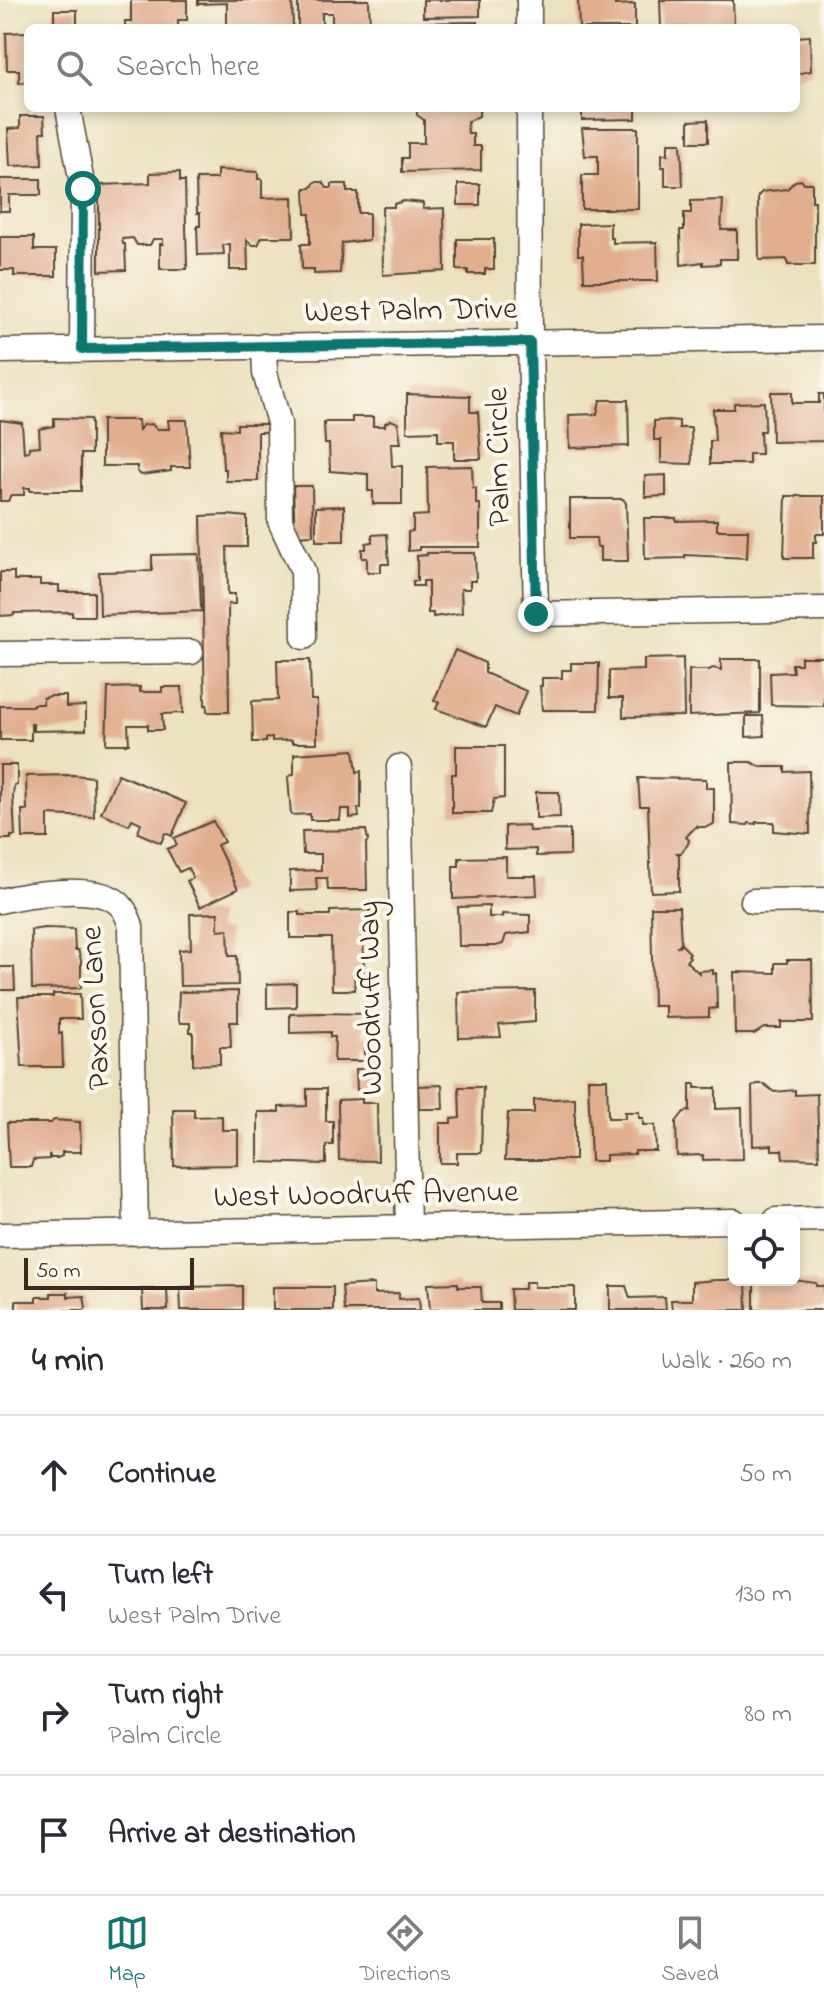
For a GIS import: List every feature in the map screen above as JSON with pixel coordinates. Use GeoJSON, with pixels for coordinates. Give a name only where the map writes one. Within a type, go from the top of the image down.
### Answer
{"type":"FeatureCollection","features":[{"type":"Feature","properties":{"kind":"street"},"geometry":{"type":"LineString","coordinates":[[529,0],[529,24]]}},
{"type":"Feature","properties":{"kind":"street"},"geometry":{"type":"LineString","coordinates":[[69,112],[83,189],[82,349]]}},
{"type":"Feature","properties":{"kind":"street","name":"Palm Circle"},"geometry":{"type":"LineString","coordinates":[[529,112],[536,614],[824,609]]}},
{"type":"Feature","properties":{"kind":"street","name":"West Palm Drive"},"geometry":{"type":"LineString","coordinates":[[0,351],[824,338]]}},
{"type":"Feature","properties":{"kind":"street"},"geometry":{"type":"LineString","coordinates":[[264,346],[265,373],[279,423],[280,521],[303,571],[304,637]]}},
{"type":"Feature","properties":{"kind":"street"},"geometry":{"type":"LineString","coordinates":[[0,654],[191,652]]}},
{"type":"Feature","properties":{"kind":"street","name":"Woodruff Way"},"geometry":{"type":"LineString","coordinates":[[399,767],[408,1228]]}},
{"type":"Feature","properties":{"kind":"street","name":"Paxson Lane"},"geometry":{"type":"LineString","coordinates":[[0,901],[26,895],[87,893],[116,901],[126,911],[131,926],[136,1233]]}},
{"type":"Feature","properties":{"kind":"street"},"geometry":{"type":"LineString","coordinates":[[753,901],[824,900]]}},
{"type":"Feature","properties":{"kind":"street"},"geometry":{"type":"LineString","coordinates":[[800,1220],[824,1219]]}},
{"type":"Feature","properties":{"kind":"street","name":"West Woodruff Avenue"},"geometry":{"type":"LineString","coordinates":[[0,1235],[728,1221]]}},
{"type":"Feature","properties":{"kind":"building"},"geometry":{"type":"Polygon","coordinates":[[[131,0],[187,0],[187,20],[178,20],[178,24],[125,24],[125,21],[131,21],[131,0]]]}},
{"type":"Feature","properties":{"kind":"building"},"geometry":{"type":"Polygon","coordinates":[[[198,0],[292,0],[293,24],[227,24],[227,3],[198,4],[198,0]]]}},
{"type":"Feature","properties":{"kind":"building"},"geometry":{"type":"Polygon","coordinates":[[[298,0],[369,0],[370,24],[332,24],[332,13],[322,13],[322,24],[298,24],[298,0]]]}},
{"type":"Feature","properties":{"kind":"building"},"geometry":{"type":"Polygon","coordinates":[[[423,0],[480,0],[480,16],[423,17],[423,0]]]}},
{"type":"Feature","properties":{"kind":"building"},"geometry":{"type":"Polygon","coordinates":[[[578,0],[615,0],[615,5],[635,4],[635,24],[579,24],[578,0]]]}},
{"type":"Feature","properties":{"kind":"building"},"geometry":{"type":"Polygon","coordinates":[[[660,0],[733,0],[734,24],[661,24],[660,0]]]}},
{"type":"Feature","properties":{"kind":"building"},"geometry":{"type":"Polygon","coordinates":[[[54,10],[77,10],[77,24],[54,24],[54,10]]]}},
{"type":"Feature","properties":{"kind":"building"},"geometry":{"type":"Polygon","coordinates":[[[477,22],[477,24],[403,24],[477,22]]]}},
{"type":"Feature","properties":{"kind":"building"},"geometry":{"type":"Polygon","coordinates":[[[24,32],[24,82],[19,83],[19,70],[7,70],[6,33],[24,32]]]}},
{"type":"Feature","properties":{"kind":"building"},"geometry":{"type":"Polygon","coordinates":[[[810,36],[811,71],[800,73],[800,37],[810,36]]]}},
{"type":"Feature","properties":{"kind":"building"},"geometry":{"type":"Polygon","coordinates":[[[417,112],[479,112],[479,116],[467,122],[468,134],[473,134],[473,146],[481,146],[481,170],[402,172],[402,158],[408,158],[408,143],[424,143],[424,120],[417,112]]]}},
{"type":"Feature","properties":{"kind":"building"},"geometry":{"type":"Polygon","coordinates":[[[582,112],[636,112],[636,119],[582,120],[582,112]]]}},
{"type":"Feature","properties":{"kind":"building"},"geometry":{"type":"Polygon","coordinates":[[[20,116],[44,116],[42,165],[10,166],[8,129],[20,128],[20,116]]]}},
{"type":"Feature","properties":{"kind":"building"},"geometry":{"type":"Polygon","coordinates":[[[708,120],[708,142],[689,142],[689,121],[708,120]]]}},
{"type":"Feature","properties":{"kind":"building"},"geometry":{"type":"Polygon","coordinates":[[[582,128],[638,128],[638,209],[582,209],[582,175],[598,175],[598,156],[585,156],[582,128]]]}},
{"type":"Feature","properties":{"kind":"building"},"geometry":{"type":"Polygon","coordinates":[[[668,143],[681,143],[683,186],[665,186],[662,154],[668,154],[668,143]]]}},
{"type":"Feature","properties":{"kind":"building"},"geometry":{"type":"Polygon","coordinates":[[[217,170],[258,172],[258,179],[262,179],[262,198],[293,197],[294,237],[262,237],[258,245],[247,240],[248,270],[230,270],[230,244],[223,245],[224,254],[198,255],[200,213],[197,213],[196,179],[217,179],[217,170]]]}},
{"type":"Feature","properties":{"kind":"building"},"geometry":{"type":"Polygon","coordinates":[[[180,172],[180,181],[185,181],[187,269],[160,269],[160,244],[163,244],[163,239],[153,239],[150,245],[137,245],[133,238],[122,239],[126,270],[99,271],[99,185],[150,183],[150,173],[180,172]]]}},
{"type":"Feature","properties":{"kind":"building"},"geometry":{"type":"Polygon","coordinates":[[[0,179],[41,179],[41,195],[9,195],[9,211],[0,211],[0,179]]]}},
{"type":"Feature","properties":{"kind":"building"},"geometry":{"type":"Polygon","coordinates":[[[795,181],[812,183],[812,201],[815,201],[815,265],[788,265],[787,259],[759,260],[758,196],[762,192],[787,189],[795,181]]]}},
{"type":"Feature","properties":{"kind":"building"},"geometry":{"type":"Polygon","coordinates":[[[315,182],[323,182],[327,188],[332,188],[332,184],[347,184],[347,192],[358,192],[358,213],[369,213],[369,240],[342,243],[340,273],[314,274],[314,269],[302,269],[301,244],[310,244],[310,214],[306,214],[305,188],[311,188],[315,182]]]}},
{"type":"Feature","properties":{"kind":"building"},"geometry":{"type":"Polygon","coordinates":[[[458,184],[480,184],[480,205],[458,205],[458,184]]]}},
{"type":"Feature","properties":{"kind":"building"},"geometry":{"type":"Polygon","coordinates":[[[723,200],[721,230],[737,230],[737,259],[720,259],[720,264],[703,265],[703,262],[681,265],[680,230],[684,230],[684,213],[691,213],[691,201],[723,200]]]}},
{"type":"Feature","properties":{"kind":"building"},"geometry":{"type":"Polygon","coordinates":[[[404,201],[423,203],[423,209],[444,208],[445,271],[383,275],[382,207],[394,207],[394,204],[404,201]]]}},
{"type":"Feature","properties":{"kind":"building"},"geometry":{"type":"Polygon","coordinates":[[[610,223],[613,243],[657,242],[658,281],[584,281],[583,255],[578,255],[578,224],[610,223]]]}},
{"type":"Feature","properties":{"kind":"building"},"geometry":{"type":"Polygon","coordinates":[[[0,237],[34,237],[34,250],[56,250],[56,276],[14,276],[14,270],[0,270],[0,237]]]}},
{"type":"Feature","properties":{"kind":"building"},"geometry":{"type":"Polygon","coordinates":[[[457,239],[494,239],[494,269],[485,269],[485,274],[468,274],[468,270],[457,270],[457,239]]]}},
{"type":"Feature","properties":{"kind":"building"},"geometry":{"type":"Polygon","coordinates":[[[771,392],[792,392],[792,403],[819,403],[819,394],[824,394],[824,441],[772,442],[771,392]]]}},
{"type":"Feature","properties":{"kind":"building"},"geometry":{"type":"Polygon","coordinates":[[[407,394],[470,396],[470,412],[478,412],[481,459],[454,459],[454,441],[438,441],[438,431],[407,432],[407,394]]]}},
{"type":"Feature","properties":{"kind":"building"},"geometry":{"type":"Polygon","coordinates":[[[600,400],[628,400],[629,446],[570,448],[569,415],[597,414],[600,400]]]}},
{"type":"Feature","properties":{"kind":"building"},"geometry":{"type":"Polygon","coordinates":[[[764,402],[761,454],[749,454],[749,464],[710,464],[710,441],[715,441],[713,409],[734,409],[734,403],[764,402]]]}},
{"type":"Feature","properties":{"kind":"building"},"geometry":{"type":"Polygon","coordinates":[[[352,417],[373,417],[373,426],[385,426],[391,420],[398,423],[401,443],[391,443],[392,466],[402,466],[402,504],[373,504],[373,491],[368,491],[368,474],[330,471],[324,422],[352,422],[352,417]]]}},
{"type":"Feature","properties":{"kind":"building"},"geometry":{"type":"Polygon","coordinates":[[[54,418],[90,419],[91,454],[81,454],[81,491],[30,491],[30,488],[24,488],[24,495],[11,495],[8,501],[0,501],[0,420],[22,423],[24,452],[29,451],[29,447],[40,446],[39,429],[54,426],[54,418]]]}},
{"type":"Feature","properties":{"kind":"building"},"geometry":{"type":"Polygon","coordinates":[[[102,420],[138,420],[139,430],[143,425],[152,424],[156,429],[169,429],[168,420],[187,420],[190,467],[171,467],[171,471],[141,475],[137,466],[102,466],[102,420]]]}},
{"type":"Feature","properties":{"kind":"building"},"geometry":{"type":"Polygon","coordinates":[[[654,421],[679,421],[679,428],[691,428],[692,464],[661,463],[661,440],[654,440],[654,421]]]}},
{"type":"Feature","properties":{"kind":"building"},"geometry":{"type":"Polygon","coordinates":[[[237,424],[270,424],[270,432],[258,432],[258,481],[226,481],[221,429],[237,430],[237,424]]]}},
{"type":"Feature","properties":{"kind":"building"},"geometry":{"type":"Polygon","coordinates":[[[472,466],[476,504],[480,504],[480,547],[419,547],[419,550],[408,551],[408,532],[413,531],[413,516],[428,515],[427,467],[472,466]]]}},
{"type":"Feature","properties":{"kind":"building"},"geometry":{"type":"Polygon","coordinates":[[[666,475],[666,496],[645,497],[645,476],[666,475]]]}},
{"type":"Feature","properties":{"kind":"building"},"geometry":{"type":"Polygon","coordinates":[[[293,486],[312,486],[313,535],[295,536],[293,486]]]}},
{"type":"Feature","properties":{"kind":"building"},"geometry":{"type":"Polygon","coordinates":[[[786,496],[824,496],[824,534],[816,534],[813,558],[784,558],[786,496]]]}},
{"type":"Feature","properties":{"kind":"building"},"geometry":{"type":"Polygon","coordinates":[[[570,499],[623,499],[626,503],[628,561],[600,561],[596,538],[570,538],[570,499]]]}},
{"type":"Feature","properties":{"kind":"building"},"geometry":{"type":"Polygon","coordinates":[[[344,506],[344,541],[316,541],[316,507],[344,506]]]}},
{"type":"Feature","properties":{"kind":"building"},"geometry":{"type":"Polygon","coordinates":[[[201,516],[247,517],[247,547],[227,547],[228,594],[235,594],[235,604],[228,604],[229,712],[207,712],[201,516]]]}},
{"type":"Feature","properties":{"kind":"building"},"geometry":{"type":"Polygon","coordinates":[[[644,518],[717,520],[717,530],[748,530],[747,558],[685,555],[685,558],[645,559],[644,518]]]}},
{"type":"Feature","properties":{"kind":"building"},"geometry":{"type":"Polygon","coordinates":[[[387,534],[389,564],[381,564],[381,572],[367,572],[367,558],[362,558],[362,549],[366,549],[366,543],[372,542],[372,535],[387,534]]]}},
{"type":"Feature","properties":{"kind":"building"},"geometry":{"type":"Polygon","coordinates":[[[427,553],[475,553],[476,581],[470,581],[470,589],[461,589],[462,613],[433,617],[433,613],[428,613],[428,581],[423,581],[423,586],[413,586],[413,581],[417,581],[417,556],[427,553]]]}},
{"type":"Feature","properties":{"kind":"building"},"geometry":{"type":"Polygon","coordinates":[[[199,554],[201,611],[100,615],[99,572],[152,571],[152,555],[199,554]]]}},
{"type":"Feature","properties":{"kind":"building"},"geometry":{"type":"Polygon","coordinates":[[[0,572],[14,572],[14,580],[40,580],[40,585],[59,585],[59,592],[94,592],[94,616],[72,616],[72,612],[0,616],[0,572]]]}},
{"type":"Feature","properties":{"kind":"building"},"geometry":{"type":"Polygon","coordinates":[[[455,650],[485,663],[485,673],[526,691],[516,716],[495,707],[486,727],[436,709],[439,702],[434,701],[455,650]]]}},
{"type":"Feature","properties":{"kind":"building"},"geometry":{"type":"Polygon","coordinates":[[[801,657],[824,657],[824,706],[771,705],[770,673],[793,672],[792,664],[801,664],[801,657]]]}},
{"type":"Feature","properties":{"kind":"building"},"geometry":{"type":"Polygon","coordinates":[[[683,658],[684,716],[623,717],[623,698],[609,698],[609,671],[644,670],[644,659],[683,658]]]}},
{"type":"Feature","properties":{"kind":"building"},"geometry":{"type":"Polygon","coordinates":[[[721,659],[760,659],[760,713],[689,716],[689,670],[721,670],[721,659]]]}},
{"type":"Feature","properties":{"kind":"building"},"geometry":{"type":"Polygon","coordinates":[[[277,660],[310,660],[311,700],[317,700],[317,743],[272,741],[272,738],[266,738],[266,742],[253,742],[252,701],[278,700],[277,660]]]}},
{"type":"Feature","properties":{"kind":"building"},"geometry":{"type":"Polygon","coordinates":[[[571,663],[599,663],[598,710],[542,710],[542,678],[562,678],[562,670],[571,670],[571,663]]]}},
{"type":"Feature","properties":{"kind":"building"},"geometry":{"type":"Polygon","coordinates":[[[140,687],[140,692],[162,692],[162,687],[182,687],[183,713],[162,714],[163,730],[148,730],[148,725],[128,725],[129,744],[106,744],[108,688],[140,687]]]}},
{"type":"Feature","properties":{"kind":"building"},"geometry":{"type":"Polygon","coordinates":[[[66,696],[66,707],[86,706],[86,730],[33,731],[31,724],[31,740],[0,740],[0,706],[43,704],[43,698],[66,696]]]}},
{"type":"Feature","properties":{"kind":"building"},"geometry":{"type":"Polygon","coordinates":[[[746,716],[763,716],[764,736],[746,737],[746,716]]]}},
{"type":"Feature","properties":{"kind":"building"},"geometry":{"type":"Polygon","coordinates":[[[456,746],[504,746],[504,798],[494,799],[491,813],[452,813],[456,746]]]}},
{"type":"Feature","properties":{"kind":"building"},"geometry":{"type":"Polygon","coordinates":[[[354,750],[357,772],[361,771],[359,817],[350,818],[350,809],[341,809],[340,820],[310,820],[310,814],[291,815],[288,777],[294,774],[294,754],[354,750]]]}},
{"type":"Feature","properties":{"kind":"building"},"geometry":{"type":"Polygon","coordinates":[[[731,762],[785,767],[785,772],[809,771],[810,834],[774,831],[774,822],[732,824],[731,762]]]}},
{"type":"Feature","properties":{"kind":"building"},"geometry":{"type":"Polygon","coordinates":[[[0,765],[17,765],[17,785],[14,785],[13,797],[15,836],[11,839],[0,839],[0,765]]]}},
{"type":"Feature","properties":{"kind":"building"},"geometry":{"type":"Polygon","coordinates":[[[118,774],[186,803],[172,836],[165,833],[161,843],[138,833],[141,823],[132,819],[129,825],[101,813],[118,774]]]}},
{"type":"Feature","properties":{"kind":"building"},"geometry":{"type":"Polygon","coordinates":[[[26,776],[93,777],[94,817],[48,815],[48,838],[23,838],[22,810],[27,810],[26,776]]]}},
{"type":"Feature","properties":{"kind":"building"},"geometry":{"type":"Polygon","coordinates":[[[638,778],[706,779],[706,788],[714,788],[714,824],[707,827],[697,825],[686,837],[688,844],[681,853],[677,853],[679,891],[651,892],[648,806],[640,806],[638,778]]]}},
{"type":"Feature","properties":{"kind":"building"},"geometry":{"type":"Polygon","coordinates":[[[536,792],[559,792],[560,817],[536,818],[536,792]]]}},
{"type":"Feature","properties":{"kind":"building"},"geometry":{"type":"Polygon","coordinates":[[[213,821],[224,842],[217,845],[238,889],[200,907],[187,881],[193,878],[188,868],[179,872],[167,849],[177,845],[174,838],[213,821]]]}},
{"type":"Feature","properties":{"kind":"building"},"geometry":{"type":"Polygon","coordinates":[[[528,825],[529,831],[570,830],[570,855],[536,856],[536,849],[505,850],[505,826],[528,825]]]}},
{"type":"Feature","properties":{"kind":"building"},"geometry":{"type":"Polygon","coordinates":[[[366,830],[367,890],[328,890],[327,878],[316,878],[317,890],[290,891],[290,871],[321,870],[321,854],[303,854],[302,831],[366,830]]]}},
{"type":"Feature","properties":{"kind":"building"},"geometry":{"type":"Polygon","coordinates":[[[506,857],[506,876],[536,876],[537,895],[453,899],[453,866],[459,866],[459,858],[506,857]]]}},
{"type":"Feature","properties":{"kind":"building"},"geometry":{"type":"Polygon","coordinates":[[[489,906],[489,917],[530,915],[530,932],[506,935],[503,944],[496,946],[459,946],[458,907],[489,906]]]}},
{"type":"Feature","properties":{"kind":"building"},"geometry":{"type":"Polygon","coordinates":[[[651,907],[679,907],[681,943],[678,946],[682,945],[690,953],[686,961],[699,973],[713,970],[713,974],[716,973],[717,1008],[709,1009],[709,1017],[665,1018],[665,1006],[653,1006],[651,907]]]}},
{"type":"Feature","properties":{"kind":"building"},"geometry":{"type":"Polygon","coordinates":[[[370,910],[370,933],[363,933],[364,971],[354,971],[355,990],[332,990],[331,938],[290,938],[290,912],[330,915],[330,911],[370,910]]]}},
{"type":"Feature","properties":{"kind":"building"},"geometry":{"type":"Polygon","coordinates":[[[218,913],[218,930],[228,929],[229,956],[237,956],[238,985],[180,986],[179,950],[191,949],[190,914],[218,913]]]}},
{"type":"Feature","properties":{"kind":"building"},"geometry":{"type":"Polygon","coordinates":[[[74,929],[75,950],[78,950],[81,960],[81,988],[32,989],[31,930],[74,929]]]}},
{"type":"Feature","properties":{"kind":"building"},"geometry":{"type":"Polygon","coordinates":[[[787,960],[812,960],[813,1022],[781,1022],[781,1028],[764,1028],[754,1034],[735,1034],[734,972],[775,973],[775,963],[787,963],[787,960]]]}},
{"type":"Feature","properties":{"kind":"building"},"geometry":{"type":"Polygon","coordinates":[[[0,967],[14,967],[15,990],[0,990],[0,967]]]}},
{"type":"Feature","properties":{"kind":"building"},"geometry":{"type":"Polygon","coordinates":[[[296,983],[296,1007],[267,1008],[267,984],[296,983]]]}},
{"type":"Feature","properties":{"kind":"building"},"geometry":{"type":"Polygon","coordinates":[[[238,991],[238,1022],[230,1022],[231,1047],[220,1047],[220,1064],[193,1065],[193,1032],[190,1032],[190,1023],[180,1023],[179,992],[238,991]]]}},
{"type":"Feature","properties":{"kind":"building"},"geometry":{"type":"Polygon","coordinates":[[[535,991],[535,1022],[499,1025],[501,1037],[459,1038],[458,992],[535,991]]]}},
{"type":"Feature","properties":{"kind":"building"},"geometry":{"type":"Polygon","coordinates":[[[53,994],[80,994],[81,1019],[59,1019],[63,1067],[22,1067],[18,997],[53,997],[53,994]]]}},
{"type":"Feature","properties":{"kind":"building"},"geometry":{"type":"Polygon","coordinates":[[[290,1014],[365,1014],[365,1035],[372,1035],[372,1047],[365,1047],[365,1061],[334,1061],[335,1037],[330,1037],[330,1032],[290,1033],[290,1014]]]}},
{"type":"Feature","properties":{"kind":"building"},"geometry":{"type":"Polygon","coordinates":[[[356,1069],[379,1069],[379,1089],[357,1090],[356,1069]]]}},
{"type":"Feature","properties":{"kind":"building"},"geometry":{"type":"Polygon","coordinates":[[[588,1079],[607,1079],[608,1118],[625,1118],[625,1112],[639,1112],[643,1125],[655,1125],[656,1151],[606,1155],[606,1161],[591,1161],[588,1079]]]}},
{"type":"Feature","properties":{"kind":"building"},"geometry":{"type":"Polygon","coordinates":[[[690,1084],[695,1084],[695,1088],[716,1088],[716,1109],[742,1108],[743,1159],[703,1160],[703,1155],[677,1156],[676,1122],[684,1112],[690,1111],[690,1084]]]}},
{"type":"Feature","properties":{"kind":"building"},"geometry":{"type":"Polygon","coordinates":[[[764,1084],[774,1092],[795,1090],[795,1095],[817,1094],[819,1159],[783,1158],[782,1150],[772,1150],[772,1145],[753,1146],[752,1087],[764,1084]]]}},
{"type":"Feature","properties":{"kind":"building"},"geometry":{"type":"Polygon","coordinates":[[[442,1085],[443,1109],[419,1109],[418,1086],[442,1085]]]}},
{"type":"Feature","properties":{"kind":"building"},"geometry":{"type":"Polygon","coordinates":[[[459,1087],[483,1087],[481,1153],[457,1153],[457,1163],[440,1163],[440,1123],[451,1123],[451,1119],[460,1118],[459,1087]]]}},
{"type":"Feature","properties":{"kind":"building"},"geometry":{"type":"Polygon","coordinates":[[[307,1089],[326,1089],[326,1121],[333,1121],[333,1145],[326,1145],[326,1164],[258,1162],[258,1112],[279,1112],[279,1107],[307,1106],[307,1089]]]}},
{"type":"Feature","properties":{"kind":"building"},"geometry":{"type":"Polygon","coordinates":[[[575,1098],[575,1160],[505,1160],[508,1113],[534,1113],[534,1100],[575,1098]]]}},
{"type":"Feature","properties":{"kind":"building"},"geometry":{"type":"Polygon","coordinates":[[[362,1099],[362,1103],[377,1103],[378,1161],[339,1160],[338,1100],[362,1099]]]}},
{"type":"Feature","properties":{"kind":"building"},"geometry":{"type":"Polygon","coordinates":[[[173,1109],[194,1109],[194,1117],[222,1116],[222,1130],[238,1130],[238,1165],[174,1166],[173,1109]]]}},
{"type":"Feature","properties":{"kind":"building"},"geometry":{"type":"Polygon","coordinates":[[[54,1120],[80,1122],[81,1152],[62,1152],[62,1156],[57,1158],[51,1158],[49,1154],[49,1159],[33,1160],[31,1167],[9,1167],[7,1123],[51,1123],[54,1120]]]}},
{"type":"Feature","properties":{"kind":"building"},"geometry":{"type":"Polygon","coordinates":[[[728,1280],[728,1286],[746,1286],[747,1310],[672,1310],[671,1300],[692,1300],[692,1282],[728,1280]]]}},
{"type":"Feature","properties":{"kind":"building"},"geometry":{"type":"Polygon","coordinates":[[[800,1281],[824,1286],[824,1310],[754,1310],[754,1286],[800,1286],[800,1281]]]}},
{"type":"Feature","properties":{"kind":"building"},"geometry":{"type":"Polygon","coordinates":[[[525,1282],[534,1282],[534,1287],[575,1287],[575,1310],[511,1310],[510,1289],[525,1289],[525,1282]]]}},
{"type":"Feature","properties":{"kind":"building"},"geometry":{"type":"Polygon","coordinates":[[[458,1283],[458,1287],[481,1287],[482,1303],[499,1303],[499,1310],[430,1310],[428,1284],[458,1283]]]}},
{"type":"Feature","properties":{"kind":"building"},"geometry":{"type":"Polygon","coordinates":[[[374,1284],[374,1294],[399,1293],[399,1299],[419,1298],[420,1310],[344,1310],[342,1286],[374,1284]]]}},
{"type":"Feature","properties":{"kind":"building"},"geometry":{"type":"Polygon","coordinates":[[[242,1286],[242,1310],[181,1310],[180,1287],[242,1286]]]}},
{"type":"Feature","properties":{"kind":"building"},"geometry":{"type":"Polygon","coordinates":[[[610,1286],[626,1286],[630,1298],[665,1297],[666,1310],[610,1310],[610,1286]]]}},
{"type":"Feature","properties":{"kind":"building"},"geometry":{"type":"Polygon","coordinates":[[[273,1287],[333,1287],[333,1310],[273,1310],[273,1287]]]}},
{"type":"Feature","properties":{"kind":"building"},"geometry":{"type":"Polygon","coordinates":[[[142,1289],[167,1289],[168,1310],[143,1310],[142,1289]]]}},
{"type":"Feature","properties":{"kind":"building"},"geometry":{"type":"Polygon","coordinates":[[[51,1293],[68,1293],[68,1297],[84,1296],[86,1308],[16,1310],[16,1301],[36,1301],[36,1297],[51,1297],[51,1293]]]}},
{"type":"Feature","properties":{"kind":"route"},"geometry":{"type":"LineString","coordinates":[[83,189],[82,349],[530,342],[536,614]]}}]}
